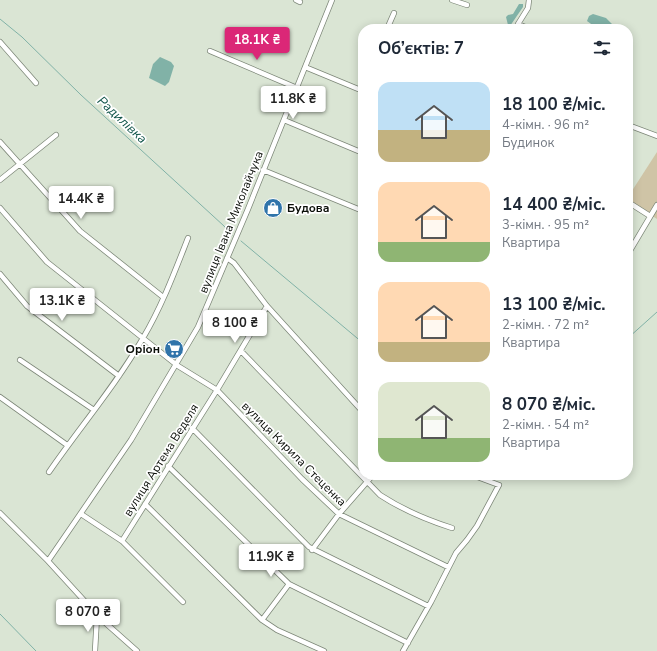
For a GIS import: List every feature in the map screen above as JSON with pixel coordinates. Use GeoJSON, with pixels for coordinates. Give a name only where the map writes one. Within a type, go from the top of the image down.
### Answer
{"type":"FeatureCollection","features":[{"type":"Feature","properties":{"kind":"street","name":"вулиця Івана Миколайчука"},"geometry":{"type":"LineString","coordinates":[[48,561],[131,440],[198,327],[238,233],[332,0]]}},
{"type":"Feature","properties":{"kind":"street"},"geometry":{"type":"LineString","coordinates":[[452,0],[467,5]]}},
{"type":"Feature","properties":{"kind":"street"},"geometry":{"type":"LineString","coordinates":[[518,24],[528,8],[529,0]]}},
{"type":"Feature","properties":{"kind":"street"},"geometry":{"type":"LineString","coordinates":[[389,24],[394,13]]}},
{"type":"Feature","properties":{"kind":"street"},"geometry":{"type":"LineString","coordinates":[[0,42],[36,82]]}},
{"type":"Feature","properties":{"kind":"street"},"geometry":{"type":"LineString","coordinates":[[210,51],[297,88]]}},
{"type":"Feature","properties":{"kind":"street"},"geometry":{"type":"LineString","coordinates":[[305,68],[358,88]]}},
{"type":"Feature","properties":{"kind":"street"},"geometry":{"type":"LineString","coordinates":[[284,120],[358,151]]}},
{"type":"Feature","properties":{"kind":"street"},"geometry":{"type":"LineString","coordinates":[[633,127],[657,136]]}},
{"type":"Feature","properties":{"kind":"street"},"geometry":{"type":"LineString","coordinates":[[0,180],[56,135]]}},
{"type":"Feature","properties":{"kind":"street"},"geometry":{"type":"LineString","coordinates":[[0,142],[80,231],[163,297]]}},
{"type":"Feature","properties":{"kind":"street"},"geometry":{"type":"LineString","coordinates":[[263,170],[358,209]]}},
{"type":"Feature","properties":{"kind":"street"},"geometry":{"type":"LineString","coordinates":[[633,205],[650,216]]}},
{"type":"Feature","properties":{"kind":"street"},"geometry":{"type":"LineString","coordinates":[[633,245],[657,205]]}},
{"type":"Feature","properties":{"kind":"street","name":"вулиця Кирила Стеценка"},"geometry":{"type":"LineString","coordinates":[[0,208],[47,262],[176,364],[217,390],[302,479],[339,514],[448,567]]}},
{"type":"Feature","properties":{"kind":"street"},"geometry":{"type":"LineString","coordinates":[[49,472],[67,445],[119,376],[143,337],[163,297],[188,238]]}},
{"type":"Feature","properties":{"kind":"street"},"geometry":{"type":"LineString","coordinates":[[227,258],[234,263],[267,306],[358,406]]}},
{"type":"Feature","properties":{"kind":"street"},"geometry":{"type":"LineString","coordinates":[[0,274],[27,306],[119,376]]}},
{"type":"Feature","properties":{"kind":"street","name":"вулиця Артема Веделя"},"geometry":{"type":"LineString","coordinates":[[122,541],[217,390],[267,306]]}},
{"type":"Feature","properties":{"kind":"street"},"geometry":{"type":"LineString","coordinates":[[241,351],[358,472]]}},
{"type":"Feature","properties":{"kind":"street"},"geometry":{"type":"LineString","coordinates":[[20,360],[94,410]]}},
{"type":"Feature","properties":{"kind":"street"},"geometry":{"type":"LineString","coordinates":[[0,397],[67,445]]}},
{"type":"Feature","properties":{"kind":"street"},"geometry":{"type":"LineString","coordinates":[[192,428],[312,550],[428,606]]}},
{"type":"Feature","properties":{"kind":"street"},"geometry":{"type":"LineString","coordinates":[[168,466],[289,584],[408,643]]}},
{"type":"Feature","properties":{"kind":"street"},"geometry":{"type":"LineString","coordinates":[[403,651],[457,551],[477,526],[499,485],[486,480]]}},
{"type":"Feature","properties":{"kind":"street"},"geometry":{"type":"LineString","coordinates":[[312,550],[339,514],[368,482],[380,495],[396,505],[426,519],[452,528]]}},
{"type":"Feature","properties":{"kind":"street"},"geometry":{"type":"LineString","coordinates":[[145,504],[262,620],[278,630],[324,651]]}},
{"type":"Feature","properties":{"kind":"street"},"geometry":{"type":"LineString","coordinates":[[0,513],[48,561],[97,616],[137,651]]}},
{"type":"Feature","properties":{"kind":"street"},"geometry":{"type":"LineString","coordinates":[[81,514],[122,541],[183,602]]}},
{"type":"Feature","properties":{"kind":"street"},"geometry":{"type":"LineString","coordinates":[[262,620],[289,584]]}},
{"type":"Feature","properties":{"kind":"street"},"geometry":{"type":"LineString","coordinates":[[95,651],[97,616]]}},
{"type":"Feature","properties":{"kind":"shaded area"},"geometry":{"type":"Polygon","coordinates":[[[657,152],[657,219],[633,203],[633,189],[657,152]]]}},
{"type":"Feature","properties":{"kind":"water"},"geometry":{"type":"Polygon","coordinates":[[[519,4],[523,4],[523,7],[511,24],[508,24],[506,17],[513,14],[519,4]]]}},
{"type":"Feature","properties":{"kind":"water"},"geometry":{"type":"Polygon","coordinates":[[[593,14],[606,18],[612,24],[591,24],[587,21],[589,16],[593,14]]]}},
{"type":"Feature","properties":{"kind":"water"},"geometry":{"type":"Polygon","coordinates":[[[160,57],[171,62],[174,66],[169,82],[165,86],[149,78],[153,64],[160,57]]]}},
{"type":"Feature","properties":{"kind":"waterway","name":"Радилівка"},"geometry":{"type":"LineString","coordinates":[[0,19],[22,37],[81,95],[232,235]]}},
{"type":"Feature","properties":{"kind":"waterway","name":"Радилівка"},"geometry":{"type":"LineString","coordinates":[[241,241],[358,339]]}},
{"type":"Feature","properties":{"kind":"waterway","name":"Радилівка"},"geometry":{"type":"LineString","coordinates":[[633,334],[657,312]]}},
{"type":"Feature","properties":{"kind":"waterway"},"geometry":{"type":"LineString","coordinates":[[0,614],[36,651]]}},
{"type":"Feature","properties":{"kind":"place","name":"Будова"},"geometry":{"type":"Point","coordinates":[273,208]}},
{"type":"Feature","properties":{"kind":"place","name":"Оріон"},"geometry":{"type":"Point","coordinates":[174,349]}}]}
